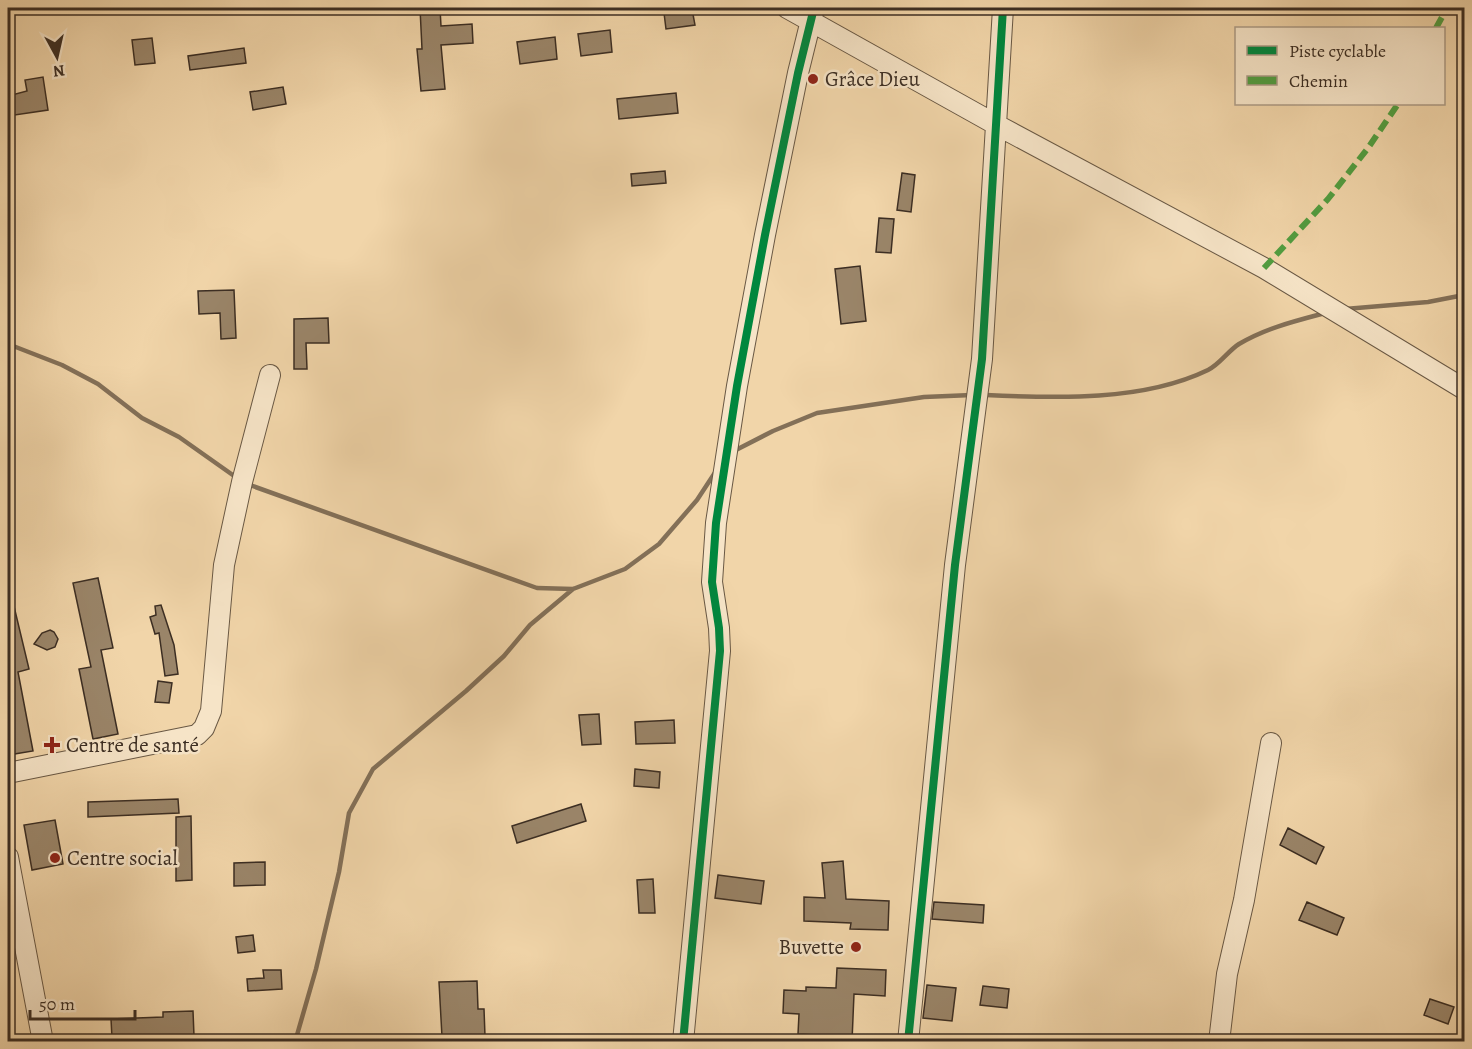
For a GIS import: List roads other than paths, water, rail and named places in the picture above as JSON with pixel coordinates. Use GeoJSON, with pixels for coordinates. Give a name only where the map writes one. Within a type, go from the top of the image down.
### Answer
{"type":"FeatureCollection","features":[{"type":"Feature","properties":{"kind":"street"},"geometry":{"type":"LineString","coordinates":[[787,8],[812,14],[995,123],[1264,268],[1464,389]]}},
{"type":"Feature","properties":{"kind":"street"},"geometry":{"type":"LineString","coordinates":[[908,1041],[955,565],[982,359],[1003,8]]}},
{"type":"Feature","properties":{"kind":"street"},"geometry":{"type":"LineString","coordinates":[[683,1041],[720,651],[712,582],[716,523],[737,386],[765,235],[812,14]]}},
{"type":"Feature","properties":{"kind":"street"},"geometry":{"type":"LineString","coordinates":[[8,773],[197,735],[204,728],[211,711],[224,565],[242,482],[270,375]]}},
{"type":"Feature","properties":{"kind":"street"},"geometry":{"type":"LineString","coordinates":[[1219,1041],[1227,974],[1244,900],[1271,742]]}},
{"type":"Feature","properties":{"kind":"street"},"geometry":{"type":"LineString","coordinates":[[8,857],[43,1041]]}},
{"type":"Feature","properties":{"kind":"waterway"},"geometry":{"type":"LineString","coordinates":[[1345,309],[1428,302],[1464,295]]}},
{"type":"Feature","properties":{"kind":"waterway"},"geometry":{"type":"LineString","coordinates":[[984,395],[1098,396],[1155,388],[1208,370],[1239,344],[1260,334],[1325,313]]}},
{"type":"Feature","properties":{"kind":"waterway"},"geometry":{"type":"LineString","coordinates":[[8,344],[62,365],[98,384],[142,418],[179,437],[237,478]]}},
{"type":"Feature","properties":{"kind":"waterway"},"geometry":{"type":"LineString","coordinates":[[732,452],[773,431],[817,413],[924,397],[972,395]]}},
{"type":"Feature","properties":{"kind":"waterway"},"geometry":{"type":"LineString","coordinates":[[247,484],[537,588],[573,589],[625,569],[659,544],[697,500],[716,471]]}},
{"type":"Feature","properties":{"kind":"waterway"},"geometry":{"type":"LineString","coordinates":[[295,1042],[316,969],[339,872],[349,813],[373,769],[466,691],[504,656],[530,625],[573,589]]}},
{"type":"Feature","properties":{"kind":"place","name":"Grâce Dieu"},"geometry":{"type":"Point","coordinates":[813,79]}},
{"type":"Feature","properties":{"kind":"place","name":"Centre de santé"},"geometry":{"type":"Point","coordinates":[52,745]}},
{"type":"Feature","properties":{"kind":"place","name":"Centre social"},"geometry":{"type":"Point","coordinates":[55,858]}},
{"type":"Feature","properties":{"kind":"place","name":"Buvette"},"geometry":{"type":"Point","coordinates":[856,947]}}]}
